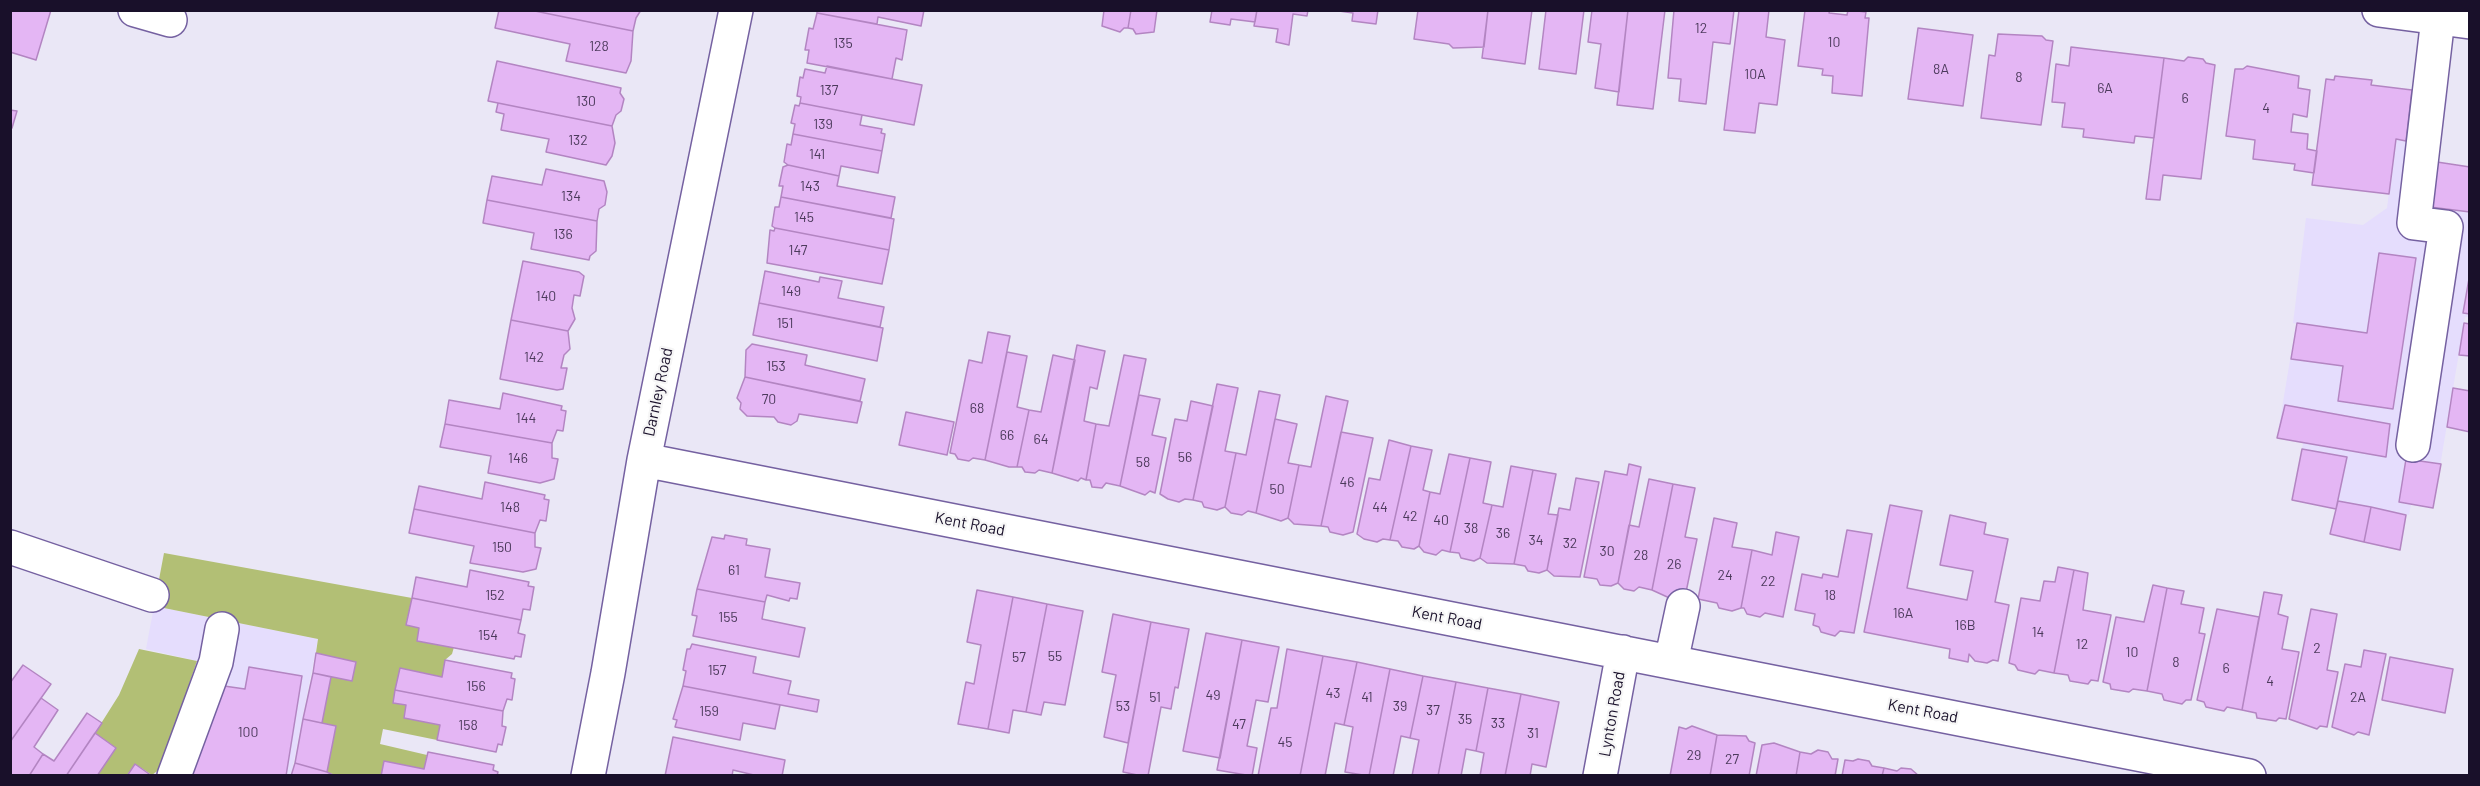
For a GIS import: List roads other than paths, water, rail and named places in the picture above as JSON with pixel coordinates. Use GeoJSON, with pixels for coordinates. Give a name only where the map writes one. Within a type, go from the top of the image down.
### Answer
{"type":"FeatureCollection","features":[{"type":"Feature","properties":{"kind":"street"},"geometry":{"type":"LineString","coordinates":[[135,10],[170,21]]}},
{"type":"Feature","properties":{"kind":"street","name":"Darnley Road"},"geometry":{"type":"LineString","coordinates":[[588,776],[644,460],[736,10]]}},
{"type":"Feature","properties":{"kind":"street"},"geometry":{"type":"LineString","coordinates":[[2379,10],[2454,20],[2414,223],[2446,227],[2413,445]]}},
{"type":"Feature","properties":{"kind":"street","name":"Kent Road"},"geometry":{"type":"LineString","coordinates":[[644,460],[2249,776]]}},
{"type":"Feature","properties":{"kind":"street"},"geometry":{"type":"LineString","coordinates":[[10,548],[152,596]]}},
{"type":"Feature","properties":{"kind":"street"},"geometry":{"type":"LineString","coordinates":[[1671,662],[1683,606]]}},
{"type":"Feature","properties":{"kind":"street"},"geometry":{"type":"LineString","coordinates":[[174,776],[216,662],[222,629]]}},
{"type":"Feature","properties":{"kind":"street","name":"Lynton Road"},"geometry":{"type":"LineString","coordinates":[[1600,776],[1623,652]]}}]}
